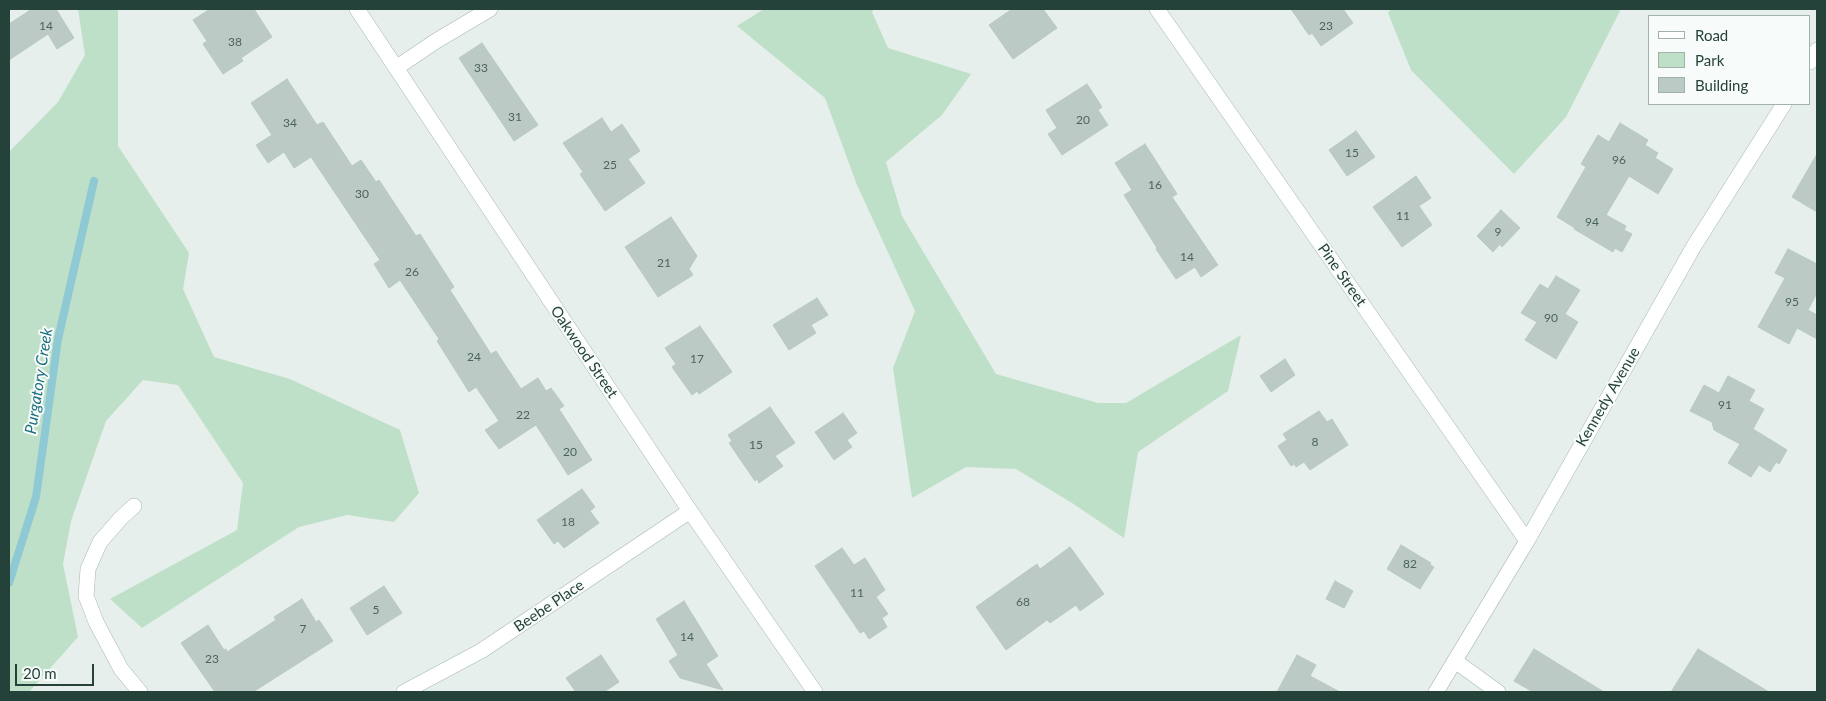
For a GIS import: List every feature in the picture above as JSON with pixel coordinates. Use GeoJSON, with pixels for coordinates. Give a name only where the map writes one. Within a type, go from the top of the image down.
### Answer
{"type":"FeatureCollection","features":[{"type":"Feature","properties":{"kind":"street","name":"Oakwood Street"},"geometry":{"type":"LineString","coordinates":[[357,9],[690,511],[815,692]]}},
{"type":"Feature","properties":{"kind":"street"},"geometry":{"type":"LineString","coordinates":[[396,68],[436,41],[490,9]]}},
{"type":"Feature","properties":{"kind":"street","name":"Pine Street"},"geometry":{"type":"LineString","coordinates":[[1157,9],[1527,541]]}},
{"type":"Feature","properties":{"kind":"street","name":"Kennedy Avenue"},"geometry":{"type":"LineString","coordinates":[[1436,692],[1527,541],[1694,246],[1783,105]]}},
{"type":"Feature","properties":{"kind":"street"},"geometry":{"type":"LineString","coordinates":[[134,506],[100,542],[88,569],[86,596],[96,622],[121,669],[140,692]]}},
{"type":"Feature","properties":{"kind":"street","name":"Beebe Place"},"geometry":{"type":"LineString","coordinates":[[404,692],[482,652],[690,511]]}},
{"type":"Feature","properties":{"kind":"street"},"geometry":{"type":"LineString","coordinates":[[1455,661],[1498,692]]}},
{"type":"Feature","properties":{"kind":"green space"},"geometry":{"type":"Polygon","coordinates":[[[78,9],[118,9],[118,146],[189,253],[183,289],[214,357],[290,379],[400,430],[419,493],[394,522],[347,515],[299,527],[142,628],[110,599],[237,530],[243,483],[178,385],[143,380],[106,421],[71,521],[63,564],[78,637],[29,692],[9,692],[9,152],[58,102],[85,55],[78,9]]]}},
{"type":"Feature","properties":{"kind":"green space"},"geometry":{"type":"Polygon","coordinates":[[[764,9],[874,9],[872,12],[888,48],[971,74],[942,115],[886,162],[902,216],[996,374],[1098,403],[1126,403],[1241,335],[1228,391],[1138,452],[1124,538],[1016,469],[966,467],[912,498],[893,368],[915,311],[857,185],[825,98],[737,26],[764,9]]]}},
{"type":"Feature","properties":{"kind":"green space"},"geometry":{"type":"Polygon","coordinates":[[[1391,9],[1621,9],[1566,117],[1514,174],[1411,70],[1388,13],[1391,9]]]}},
{"type":"Feature","properties":{"kind":"building"},"geometry":{"type":"Polygon","coordinates":[[[32,9],[56,9],[74,38],[57,49],[48,34],[9,60],[9,24],[32,9]]]}},
{"type":"Feature","properties":{"kind":"building"},"geometry":{"type":"Polygon","coordinates":[[[210,9],[254,9],[272,37],[241,58],[243,61],[223,74],[203,44],[207,41],[193,20],[210,9]]]}},
{"type":"Feature","properties":{"kind":"building"},"geometry":{"type":"Polygon","coordinates":[[[1012,9],[1043,9],[1057,28],[1013,59],[989,25],[1012,9]]]}},
{"type":"Feature","properties":{"kind":"building"},"geometry":{"type":"Polygon","coordinates":[[[1291,9],[1343,9],[1353,23],[1321,46],[1312,33],[1309,35],[1291,9]]]}},
{"type":"Feature","properties":{"kind":"building"},"geometry":{"type":"Polygon","coordinates":[[[482,43],[538,125],[514,141],[459,58],[482,43]]]}},
{"type":"Feature","properties":{"kind":"building"},"geometry":{"type":"Polygon","coordinates":[[[287,79],[317,125],[323,122],[352,166],[361,160],[376,182],[379,180],[416,236],[420,234],[454,287],[450,290],[491,354],[496,351],[521,389],[538,378],[546,391],[551,388],[564,406],[559,409],[592,460],[568,475],[536,425],[499,449],[485,430],[499,421],[476,387],[469,392],[437,341],[439,339],[400,280],[389,288],[374,264],[380,260],[311,157],[294,168],[284,152],[268,163],[256,145],[272,135],[251,103],[287,79]]]}},
{"type":"Feature","properties":{"kind":"building"},"geometry":{"type":"Polygon","coordinates":[[[1087,84],[1102,107],[1098,110],[1108,125],[1062,155],[1048,134],[1057,128],[1046,110],[1087,84]]]}},
{"type":"Feature","properties":{"kind":"building"},"geometry":{"type":"Polygon","coordinates":[[[602,118],[611,132],[622,124],[640,151],[628,159],[645,183],[605,211],[580,174],[583,172],[563,143],[602,118]]]}},
{"type":"Feature","properties":{"kind":"building"},"geometry":{"type":"Polygon","coordinates":[[[1620,123],[1648,140],[1645,145],[1658,153],[1655,158],[1673,169],[1658,194],[1629,176],[1606,215],[1626,226],[1624,230],[1632,234],[1622,252],[1615,248],[1613,252],[1557,217],[1586,167],[1581,164],[1598,135],[1609,142],[1620,123]]]}},
{"type":"Feature","properties":{"kind":"building"},"geometry":{"type":"Polygon","coordinates":[[[1356,131],[1375,157],[1347,176],[1329,150],[1356,131]]]}},
{"type":"Feature","properties":{"kind":"building"},"geometry":{"type":"Polygon","coordinates":[[[1145,144],[1177,194],[1172,197],[1218,265],[1201,277],[1195,267],[1176,279],[1124,195],[1132,190],[1115,163],[1145,144]]]}},
{"type":"Feature","properties":{"kind":"building"},"geometry":{"type":"Polygon","coordinates":[[[1817,154],[1817,212],[1792,197],[1817,154]]]}},
{"type":"Feature","properties":{"kind":"building"},"geometry":{"type":"Polygon","coordinates":[[[1416,176],[1431,198],[1419,206],[1432,225],[1402,247],[1373,207],[1416,176]]]}},
{"type":"Feature","properties":{"kind":"building"},"geometry":{"type":"Polygon","coordinates":[[[1501,210],[1520,228],[1502,247],[1500,244],[1493,252],[1477,236],[1501,210]]]}},
{"type":"Feature","properties":{"kind":"building"},"geometry":{"type":"Polygon","coordinates":[[[671,217],[697,256],[689,269],[693,275],[658,297],[625,247],[671,217]]]}},
{"type":"Feature","properties":{"kind":"building"},"geometry":{"type":"Polygon","coordinates":[[[1788,249],[1817,264],[1817,293],[1808,310],[1817,315],[1817,339],[1797,328],[1789,344],[1758,327],[1785,278],[1775,273],[1788,249]]]}},
{"type":"Feature","properties":{"kind":"building"},"geometry":{"type":"Polygon","coordinates":[[[1556,276],[1580,290],[1565,314],[1578,322],[1556,359],[1525,340],[1537,322],[1521,313],[1540,284],[1548,289],[1556,276]]]}},
{"type":"Feature","properties":{"kind":"building"},"geometry":{"type":"Polygon","coordinates":[[[817,298],[828,315],[811,325],[816,333],[789,350],[773,325],[817,298]]]}},
{"type":"Feature","properties":{"kind":"building"},"geometry":{"type":"Polygon","coordinates":[[[700,326],[732,372],[699,394],[697,391],[692,395],[672,367],[676,364],[665,348],[700,326]]]}},
{"type":"Feature","properties":{"kind":"building"},"geometry":{"type":"Polygon","coordinates":[[[1285,359],[1295,375],[1271,392],[1260,376],[1285,359]]]}},
{"type":"Feature","properties":{"kind":"building"},"geometry":{"type":"Polygon","coordinates":[[[1728,376],[1755,390],[1749,401],[1764,409],[1753,429],[1787,450],[1779,464],[1776,462],[1770,472],[1759,465],[1751,477],[1728,463],[1740,444],[1714,430],[1712,422],[1690,411],[1704,385],[1719,393],[1728,376]]]}},
{"type":"Feature","properties":{"kind":"building"},"geometry":{"type":"Polygon","coordinates":[[[770,407],[795,443],[775,456],[783,466],[759,483],[757,479],[755,481],[729,443],[732,441],[728,435],[770,407]]]}},
{"type":"Feature","properties":{"kind":"building"},"geometry":{"type":"Polygon","coordinates":[[[1319,411],[1327,422],[1332,419],[1348,445],[1310,470],[1304,462],[1296,467],[1294,464],[1291,466],[1278,446],[1287,440],[1283,434],[1319,411]]]}},
{"type":"Feature","properties":{"kind":"building"},"geometry":{"type":"Polygon","coordinates":[[[843,413],[857,433],[847,440],[852,447],[834,460],[815,432],[843,413]]]}},
{"type":"Feature","properties":{"kind":"building"},"geometry":{"type":"Polygon","coordinates":[[[582,489],[595,507],[590,511],[599,523],[564,548],[558,541],[554,544],[537,520],[582,489]]]}},
{"type":"Feature","properties":{"kind":"building"},"geometry":{"type":"Polygon","coordinates":[[[1401,545],[1431,563],[1430,565],[1434,567],[1420,589],[1387,569],[1401,545]]]}},
{"type":"Feature","properties":{"kind":"building"},"geometry":{"type":"Polygon","coordinates":[[[1070,547],[1104,594],[1080,611],[1076,605],[1050,623],[1047,620],[1006,650],[976,607],[1037,564],[1040,569],[1070,547]]]}},
{"type":"Feature","properties":{"kind":"building"},"geometry":{"type":"Polygon","coordinates":[[[842,548],[854,565],[865,558],[885,590],[876,597],[888,614],[882,618],[887,627],[869,639],[864,631],[860,633],[815,566],[842,548]]]}},
{"type":"Feature","properties":{"kind":"building"},"geometry":{"type":"Polygon","coordinates":[[[1335,581],[1353,591],[1344,608],[1326,599],[1335,581]]]}},
{"type":"Feature","properties":{"kind":"building"},"geometry":{"type":"Polygon","coordinates":[[[384,586],[402,613],[367,635],[350,608],[384,586]]]}},
{"type":"Feature","properties":{"kind":"building"},"geometry":{"type":"Polygon","coordinates":[[[302,599],[316,622],[319,620],[333,641],[253,692],[215,692],[181,643],[208,625],[227,652],[276,620],[274,617],[302,599]]]}},
{"type":"Feature","properties":{"kind":"building"},"geometry":{"type":"Polygon","coordinates":[[[684,601],[718,656],[706,664],[723,690],[680,678],[669,661],[678,655],[656,619],[684,601]]]}},
{"type":"Feature","properties":{"kind":"building"},"geometry":{"type":"Polygon","coordinates":[[[1534,649],[1604,692],[1533,692],[1514,681],[1534,649]]]}},
{"type":"Feature","properties":{"kind":"building"},"geometry":{"type":"Polygon","coordinates":[[[1698,649],[1769,692],[1671,692],[1698,649]]]}},
{"type":"Feature","properties":{"kind":"building"},"geometry":{"type":"Polygon","coordinates":[[[601,655],[619,682],[604,692],[576,692],[566,678],[601,655]]]}},
{"type":"Feature","properties":{"kind":"building"},"geometry":{"type":"Polygon","coordinates":[[[1297,655],[1316,665],[1310,676],[1340,692],[1277,692],[1297,655]]]}},
{"type":"Feature","properties":{"kind":"waterway","name":"Purgatory Creek"},"geometry":{"type":"LineString","coordinates":[[9,583],[36,497],[58,339],[94,181]]}}]}
